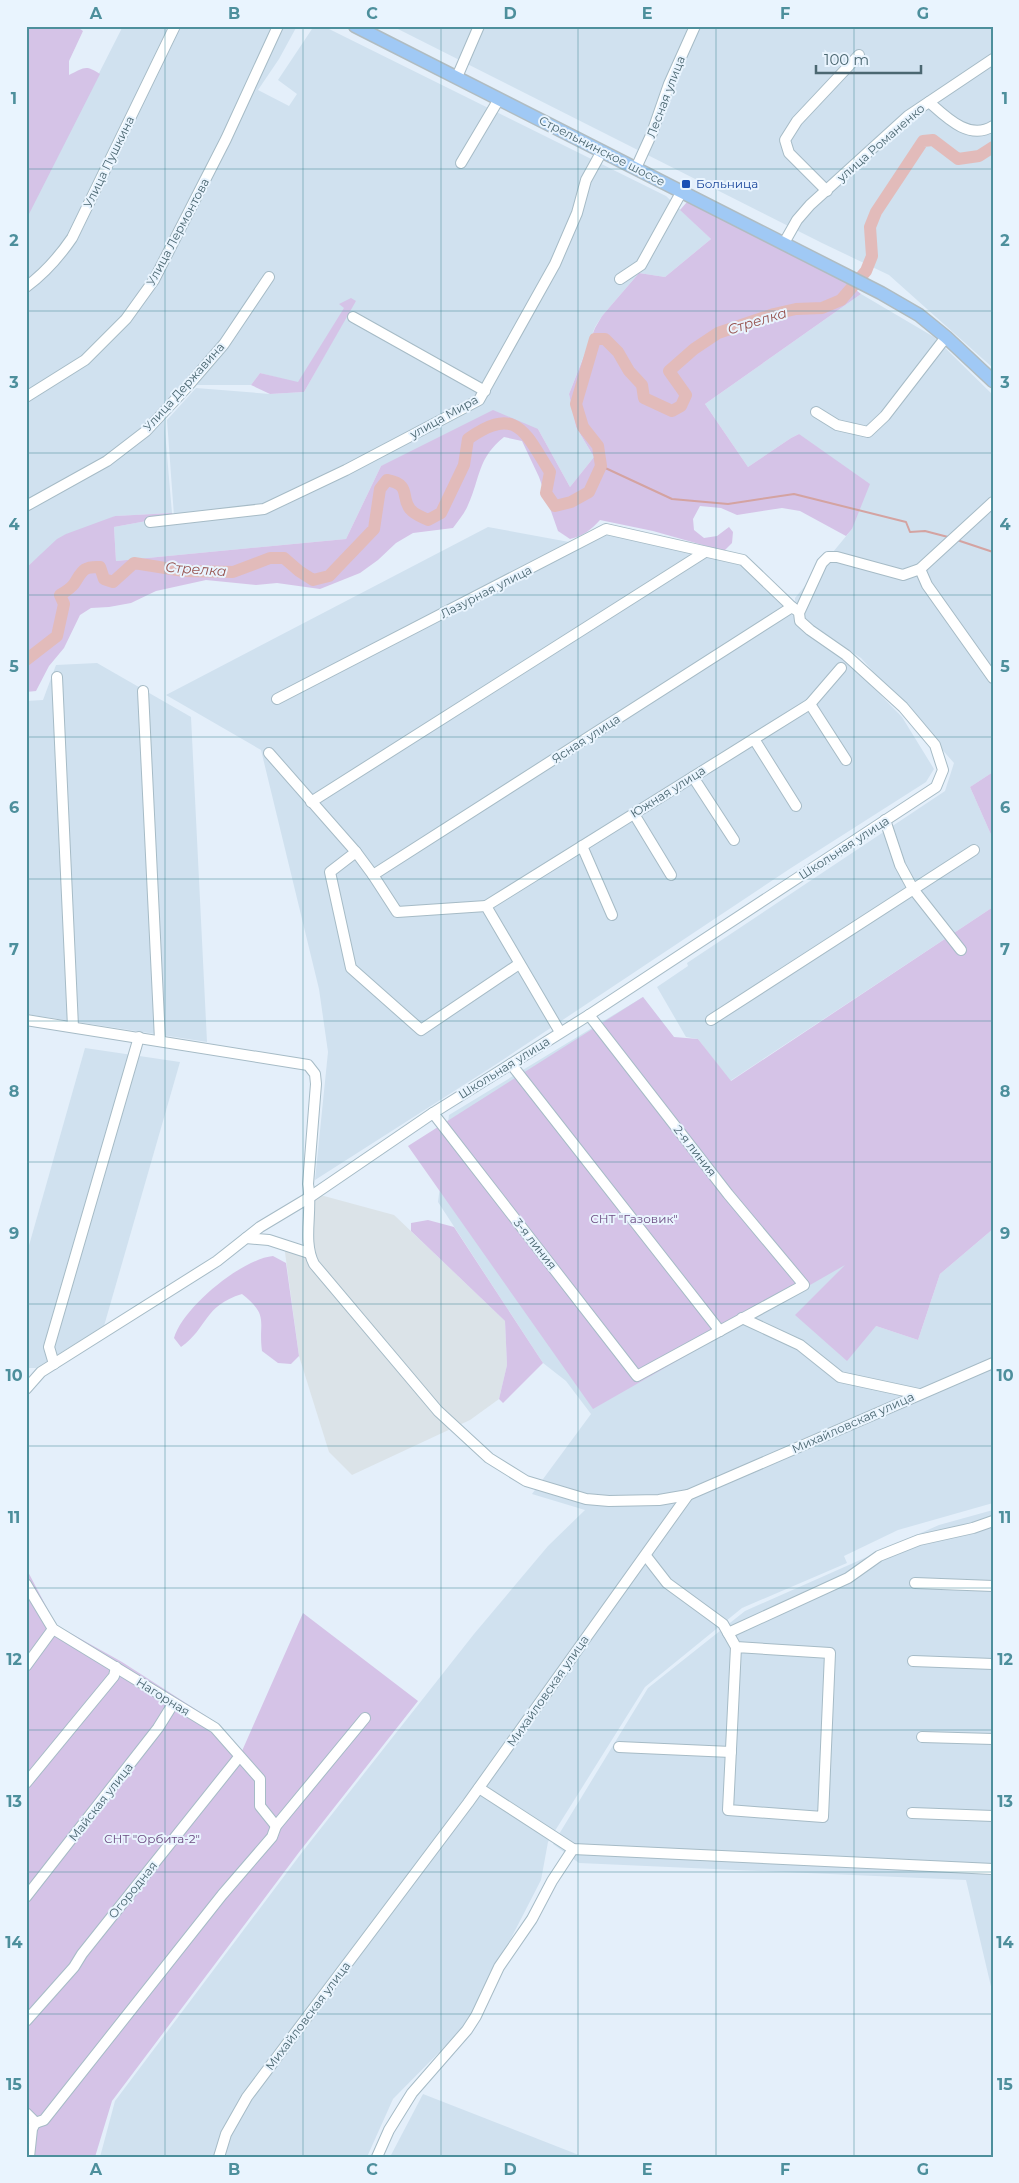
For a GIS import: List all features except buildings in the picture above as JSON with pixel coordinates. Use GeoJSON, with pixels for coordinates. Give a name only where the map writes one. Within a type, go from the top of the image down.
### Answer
{"type":"FeatureCollection","features":[{"type":"Feature","properties":{"kind":"main road","name":"Стрельнинское шоссе"},"geometry":{"type":"LineString","coordinates":[[356,26],[881,293],[919,315],[946,337],[993,382]]}},
{"type":"Feature","properties":{"kind":"street","name":"Улица Пушкина"},"geometry":{"type":"LineString","coordinates":[[26,286],[39,277],[60,256],[72,238],[175,26]]}},
{"type":"Feature","properties":{"kind":"street","name":"Улица Лермонтова"},"geometry":{"type":"LineString","coordinates":[[26,397],[85,360],[126,319],[154,280],[226,139],[278,26]]}},
{"type":"Feature","properties":{"kind":"street"},"geometry":{"type":"LineString","coordinates":[[457,77],[479,26]]}},
{"type":"Feature","properties":{"kind":"street","name":"Лесная улица"},"geometry":{"type":"LineString","coordinates":[[636,168],[652,133],[669,84],[695,26]]}},
{"type":"Feature","properties":{"kind":"street"},"geometry":{"type":"LineString","coordinates":[[827,191],[789,153],[786,140],[797,120],[859,55]]}},
{"type":"Feature","properties":{"kind":"street","name":"улица Романенко"},"geometry":{"type":"LineString","coordinates":[[784,243],[797,220],[908,116],[993,59]]}},
{"type":"Feature","properties":{"kind":"street"},"geometry":{"type":"LineString","coordinates":[[461,163],[499,99]]}},
{"type":"Feature","properties":{"kind":"street"},"geometry":{"type":"LineString","coordinates":[[929,102],[955,124],[964,129],[984,130],[993,126]]}},
{"type":"Feature","properties":{"kind":"street","name":"улица Мира"},"geometry":{"type":"LineString","coordinates":[[150,522],[264,509],[346,470],[480,400],[555,264],[577,213],[586,180],[602,151]]}},
{"type":"Feature","properties":{"kind":"street"},"geometry":{"type":"LineString","coordinates":[[620,279],[641,265],[682,191]]}},
{"type":"Feature","properties":{"kind":"street","name":"Улица Державина"},"geometry":{"type":"LineString","coordinates":[[26,506],[107,460],[146,431],[188,387],[224,344],[269,277]]}},
{"type":"Feature","properties":{"kind":"street"},"geometry":{"type":"LineString","coordinates":[[353,317],[485,392]]}},
{"type":"Feature","properties":{"kind":"street"},"geometry":{"type":"LineString","coordinates":[[816,412],[837,425],[868,432],[885,416],[946,337]]}},
{"type":"Feature","properties":{"kind":"street"},"geometry":{"type":"LineString","coordinates":[[795,610],[822,563],[828,557],[838,557],[903,575],[920,568],[993,502]]}},
{"type":"Feature","properties":{"kind":"street","name":"Лазурная улица"},"geometry":{"type":"LineString","coordinates":[[277,699],[606,529],[743,560],[795,610]]}},
{"type":"Feature","properties":{"kind":"street"},"geometry":{"type":"LineString","coordinates":[[311,802],[704,551]]}},
{"type":"Feature","properties":{"kind":"street"},"geometry":{"type":"LineString","coordinates":[[920,568],[927,585],[993,678]]}},
{"type":"Feature","properties":{"kind":"street","name":"Школьная улица"},"geometry":{"type":"LineString","coordinates":[[28,1385],[41,1372],[217,1261],[260,1227],[310,1197],[433,1113],[589,1015],[936,787],[943,770],[935,745],[903,707],[846,655],[810,630],[800,620],[795,610]]}},
{"type":"Feature","properties":{"kind":"street","name":"Ясная улица"},"geometry":{"type":"LineString","coordinates":[[373,875],[795,610]]}},
{"type":"Feature","properties":{"kind":"street","name":"Южная улица"},"geometry":{"type":"LineString","coordinates":[[486,906],[810,704],[841,668]]}},
{"type":"Feature","properties":{"kind":"street"},"geometry":{"type":"LineString","coordinates":[[57,677],[73,1027]]}},
{"type":"Feature","properties":{"kind":"street"},"geometry":{"type":"LineString","coordinates":[[142,691],[160,1040]]}},
{"type":"Feature","properties":{"kind":"street"},"geometry":{"type":"LineString","coordinates":[[810,704],[846,760]]}},
{"type":"Feature","properties":{"kind":"street"},"geometry":{"type":"LineString","coordinates":[[754,739],[796,806]]}},
{"type":"Feature","properties":{"kind":"street"},"geometry":{"type":"LineString","coordinates":[[269,753],[356,852],[396,912],[486,906],[560,1032]]}},
{"type":"Feature","properties":{"kind":"street"},"geometry":{"type":"LineString","coordinates":[[693,777],[734,840]]}},
{"type":"Feature","properties":{"kind":"street"},"geometry":{"type":"LineString","coordinates":[[634,814],[671,875]]}},
{"type":"Feature","properties":{"kind":"street"},"geometry":{"type":"LineString","coordinates":[[885,820],[900,865],[913,889],[961,950]]}},
{"type":"Feature","properties":{"kind":"street"},"geometry":{"type":"LineString","coordinates":[[582,846],[612,914]]}},
{"type":"Feature","properties":{"kind":"street"},"geometry":{"type":"LineString","coordinates":[[711,1020],[974,850]]}},
{"type":"Feature","properties":{"kind":"street"},"geometry":{"type":"LineString","coordinates":[[356,852],[330,872],[351,968],[421,1030],[519,964]]}},
{"type":"Feature","properties":{"kind":"street","name":"2-я линия"},"geometry":{"type":"LineString","coordinates":[[589,1015],[728,1194],[804,1285],[742,1318]]}},
{"type":"Feature","properties":{"kind":"street"},"geometry":{"type":"LineString","coordinates":[[26,1020],[308,1065],[315,1074],[316,1084],[308,1184],[310,1197],[309,1253],[314,1264],[438,1411],[489,1458],[526,1481],[586,1499],[609,1501],[659,1500],[688,1495]]}},
{"type":"Feature","properties":{"kind":"street"},"geometry":{"type":"LineString","coordinates":[[54,1364],[49,1347],[139,1037]]}},
{"type":"Feature","properties":{"kind":"street"},"geometry":{"type":"LineString","coordinates":[[510,1064],[720,1331],[742,1318],[800,1345],[840,1377],[919,1394]]}},
{"type":"Feature","properties":{"kind":"street","name":"3-я линия"},"geometry":{"type":"LineString","coordinates":[[433,1113],[637,1376],[720,1331]]}},
{"type":"Feature","properties":{"kind":"street"},"geometry":{"type":"LineString","coordinates":[[246,1238],[269,1240],[309,1253]]}},
{"type":"Feature","properties":{"kind":"street","name":"Михайловская улица"},"geometry":{"type":"LineString","coordinates":[[219,2157],[226,2134],[247,2097],[479,1788],[688,1495],[993,1363]]}},
{"type":"Feature","properties":{"kind":"street"},"geometry":{"type":"LineString","coordinates":[[728,1633],[848,1578],[879,1556],[918,1540],[973,1528],[993,1521]]}},
{"type":"Feature","properties":{"kind":"street"},"geometry":{"type":"LineString","coordinates":[[646,1556],[667,1583],[723,1624],[736,1647],[728,1810],[823,1817],[830,1653],[736,1647]]}},
{"type":"Feature","properties":{"kind":"street"},"geometry":{"type":"LineString","coordinates":[[915,1582],[993,1586]]}},
{"type":"Feature","properties":{"kind":"street","name":"Нагорная"},"geometry":{"type":"LineString","coordinates":[[26,1584],[53,1629],[215,1728],[260,1779],[260,1806],[276,1826]]}},
{"type":"Feature","properties":{"kind":"street"},"geometry":{"type":"LineString","coordinates":[[26,1666],[53,1629]]}},
{"type":"Feature","properties":{"kind":"street"},"geometry":{"type":"LineString","coordinates":[[913,1661],[993,1664]]}},
{"type":"Feature","properties":{"kind":"street"},"geometry":{"type":"LineString","coordinates":[[26,1782],[114,1676],[116,1667]]}},
{"type":"Feature","properties":{"kind":"street","name":"Майская улица"},"geometry":{"type":"LineString","coordinates":[[26,1898],[158,1728],[173,1704]]}},
{"type":"Feature","properties":{"kind":"street"},"geometry":{"type":"LineString","coordinates":[[31,2126],[44,2120],[222,1895],[272,1837],[276,1826],[365,1718]]}},
{"type":"Feature","properties":{"kind":"street"},"geometry":{"type":"LineString","coordinates":[[922,1737],[993,1739]]}},
{"type":"Feature","properties":{"kind":"street"},"geometry":{"type":"LineString","coordinates":[[619,1747],[731,1752]]}},
{"type":"Feature","properties":{"kind":"street","name":"Огородная"},"geometry":{"type":"LineString","coordinates":[[26,2021],[74,1968],[82,1954],[239,1756]]}},
{"type":"Feature","properties":{"kind":"street"},"geometry":{"type":"LineString","coordinates":[[479,1788],[573,1849],[993,1869]]}},
{"type":"Feature","properties":{"kind":"street"},"geometry":{"type":"LineString","coordinates":[[912,1813],[993,1816]]}},
{"type":"Feature","properties":{"kind":"street"},"geometry":{"type":"LineString","coordinates":[[377,2157],[389,2130],[412,2093],[467,2030],[476,2016],[499,1967],[532,1919],[552,1881],[573,1849]]}},
{"type":"Feature","properties":{"kind":"street"},"geometry":{"type":"LineString","coordinates":[[26,2113],[31,2126],[29,2157]]}},
{"type":"Feature","properties":{"kind":"shaded area"},"geometry":{"type":"Polygon","coordinates":[[[123,26],[297,26],[279,59],[258,90],[289,106],[297,94],[278,80],[314,26],[323,26],[666,196],[711,239],[665,277],[639,273],[602,316],[595,327],[569,394],[576,427],[594,457],[570,487],[538,429],[381,466],[346,539],[116,561],[114,527],[174,516],[167,420],[196,388],[270,394],[304,392],[355,301],[340,304],[345,308],[298,383],[260,373],[251,385],[195,385],[164,420],[172,513],[115,516],[37,558],[26,568],[26,217],[123,26]]]}},
{"type":"Feature","properties":{"kind":"shaded area"},"geometry":{"type":"Polygon","coordinates":[[[392,26],[993,26],[993,368],[889,275],[392,26]]]}},
{"type":"Feature","properties":{"kind":"shaded area"},"geometry":{"type":"Polygon","coordinates":[[[861,294],[934,337],[993,395],[993,772],[970,787],[993,839],[993,907],[730,1081],[698,1039],[686,1037],[657,987],[688,966],[687,963],[945,791],[954,763],[861,658],[796,617],[795,598],[852,529],[799,434],[748,467],[705,404],[861,294]]]}},
{"type":"Feature","properties":{"kind":"shaded area"},"geometry":{"type":"Polygon","coordinates":[[[488,527],[580,544],[603,533],[741,565],[791,614],[846,660],[902,717],[934,769],[926,782],[791,868],[495,1065],[315,1180],[328,1052],[319,989],[261,750],[166,695],[488,527]]]}},
{"type":"Feature","properties":{"kind":"shaded area"},"geometry":{"type":"Polygon","coordinates":[[[97,663],[191,717],[207,1042],[26,1014],[26,701],[43,700],[56,665],[97,663]]]}},
{"type":"Feature","properties":{"kind":"shaded area"},"geometry":{"type":"Polygon","coordinates":[[[643,997],[847,1263],[876,1326],[918,1340],[940,1274],[993,1229],[993,1503],[898,1530],[844,1556],[847,1563],[742,1608],[645,1687],[548,1842],[541,1880],[467,2024],[393,2099],[367,2157],[100,2157],[115,2101],[303,1851],[474,1634],[548,1546],[585,1510],[532,1494],[591,1414],[566,1381],[543,1363],[438,1202],[449,1115],[643,997]]]}},
{"type":"Feature","properties":{"kind":"shaded area"},"geometry":{"type":"Polygon","coordinates":[[[85,1048],[180,1062],[104,1326],[36,1368],[26,1368],[26,1256],[85,1048]]]}},
{"type":"Feature","properties":{"kind":"shaded area"},"geometry":{"type":"Polygon","coordinates":[[[324,1196],[394,1215],[505,1321],[507,1365],[499,1399],[470,1420],[352,1475],[329,1452],[299,1356],[284,1245],[308,1253],[310,1197],[324,1196]]]}},
{"type":"Feature","properties":{"kind":"shaded area"},"geometry":{"type":"Polygon","coordinates":[[[993,1510],[993,1995],[966,1880],[579,1863],[553,1844],[648,1688],[745,1611],[939,1525],[993,1510]]]}},
{"type":"Feature","properties":{"kind":"shaded area"},"geometry":{"type":"Polygon","coordinates":[[[423,2094],[584,2157],[390,2157],[423,2094]]]}},
{"type":"Feature","properties":{"kind":"green space"},"geometry":{"type":"Polygon","coordinates":[[[26,26],[76,26],[83,31],[69,61],[69,75],[84,68],[91,69],[100,74],[29,214],[26,212],[26,26]]]}},
{"type":"Feature","properties":{"kind":"green space"},"geometry":{"type":"Polygon","coordinates":[[[687,202],[839,276],[861,294],[705,404],[748,467],[799,434],[870,484],[852,529],[846,536],[800,511],[782,508],[737,515],[721,508],[700,506],[693,519],[694,530],[704,538],[717,536],[729,527],[733,532],[732,543],[724,551],[653,531],[600,520],[586,532],[570,539],[558,531],[539,477],[522,441],[504,437],[495,445],[484,461],[467,508],[453,528],[413,533],[396,543],[378,560],[360,573],[320,589],[277,583],[256,585],[206,580],[156,591],[131,603],[91,608],[80,615],[64,648],[49,666],[36,691],[26,692],[26,568],[57,539],[66,534],[115,516],[172,513],[174,516],[114,527],[116,561],[346,539],[381,466],[493,410],[538,429],[570,487],[594,457],[576,427],[569,394],[595,328],[602,316],[639,273],[665,277],[711,239],[680,210],[687,202]]]}},
{"type":"Feature","properties":{"kind":"green space"},"geometry":{"type":"Polygon","coordinates":[[[351,298],[356,301],[304,392],[270,394],[251,385],[260,373],[298,382],[344,308],[339,304],[351,298]]]}},
{"type":"Feature","properties":{"kind":"green space"},"geometry":{"type":"Polygon","coordinates":[[[993,772],[993,839],[970,787],[993,772]]]}},
{"type":"Feature","properties":{"kind":"green space","name":"СНТ \"Газовик\""},"geometry":{"type":"Polygon","coordinates":[[[993,907],[993,1229],[940,1274],[918,1340],[876,1326],[847,1361],[795,1315],[845,1265],[593,1409],[408,1146],[643,997],[674,1037],[698,1039],[731,1081],[993,907]]]}},
{"type":"Feature","properties":{"kind":"green space"},"geometry":{"type":"Polygon","coordinates":[[[428,1220],[454,1227],[543,1363],[503,1403],[499,1399],[507,1365],[505,1321],[411,1231],[411,1223],[428,1220]]]}},
{"type":"Feature","properties":{"kind":"green space"},"geometry":{"type":"Polygon","coordinates":[[[273,1256],[286,1263],[299,1356],[291,1364],[278,1363],[262,1351],[260,1314],[242,1294],[229,1299],[213,1311],[190,1340],[181,1347],[174,1338],[189,1313],[201,1299],[230,1275],[260,1259],[273,1256]]]}},
{"type":"Feature","properties":{"kind":"green space","name":"СНТ \"Орбита-2\""},"geometry":{"type":"Polygon","coordinates":[[[26,1568],[56,1625],[122,1662],[217,1723],[242,1751],[303,1613],[418,1701],[300,1851],[112,2101],[95,2157],[26,2157],[26,1568]]]}},
{"type":"Feature","properties":{"kind":"waterway","name":"Стрелка"},"geometry":{"type":"LineString","coordinates":[[26,660],[57,636],[64,604],[60,595],[73,585],[83,571],[89,568],[100,567],[104,579],[113,582],[134,563],[184,571],[233,572],[270,558],[284,558],[313,580],[329,576],[374,529],[380,489],[387,480],[400,485],[403,488],[410,509],[428,520],[441,513],[464,465],[468,439],[498,424],[509,424],[518,428],[534,445],[550,472],[546,493],[555,506],[571,502],[589,492],[601,466],[598,446],[583,427],[576,404],[595,339],[605,339],[618,352],[629,371],[642,385],[644,398],[672,411],[681,406],[686,395],[669,371],[694,349],[718,333],[774,314],[796,309],[822,308],[841,300],[866,271],[872,256],[870,227],[876,212],[923,141],[933,140],[958,159],[979,156],[993,147]]}},
{"type":"Feature","properties":{"kind":"waterway"},"geometry":{"type":"LineString","coordinates":[[601,466],[672,499],[728,504],[794,494],[906,522],[910,532],[925,531],[948,537]]}},
{"type":"Feature","properties":{"kind":"waterway"},"geometry":{"type":"LineString","coordinates":[[957,540],[993,552]]}},
{"type":"Feature","properties":{"kind":"place","name":"Больница"},"geometry":{"type":"Point","coordinates":[686,184]}}]}
